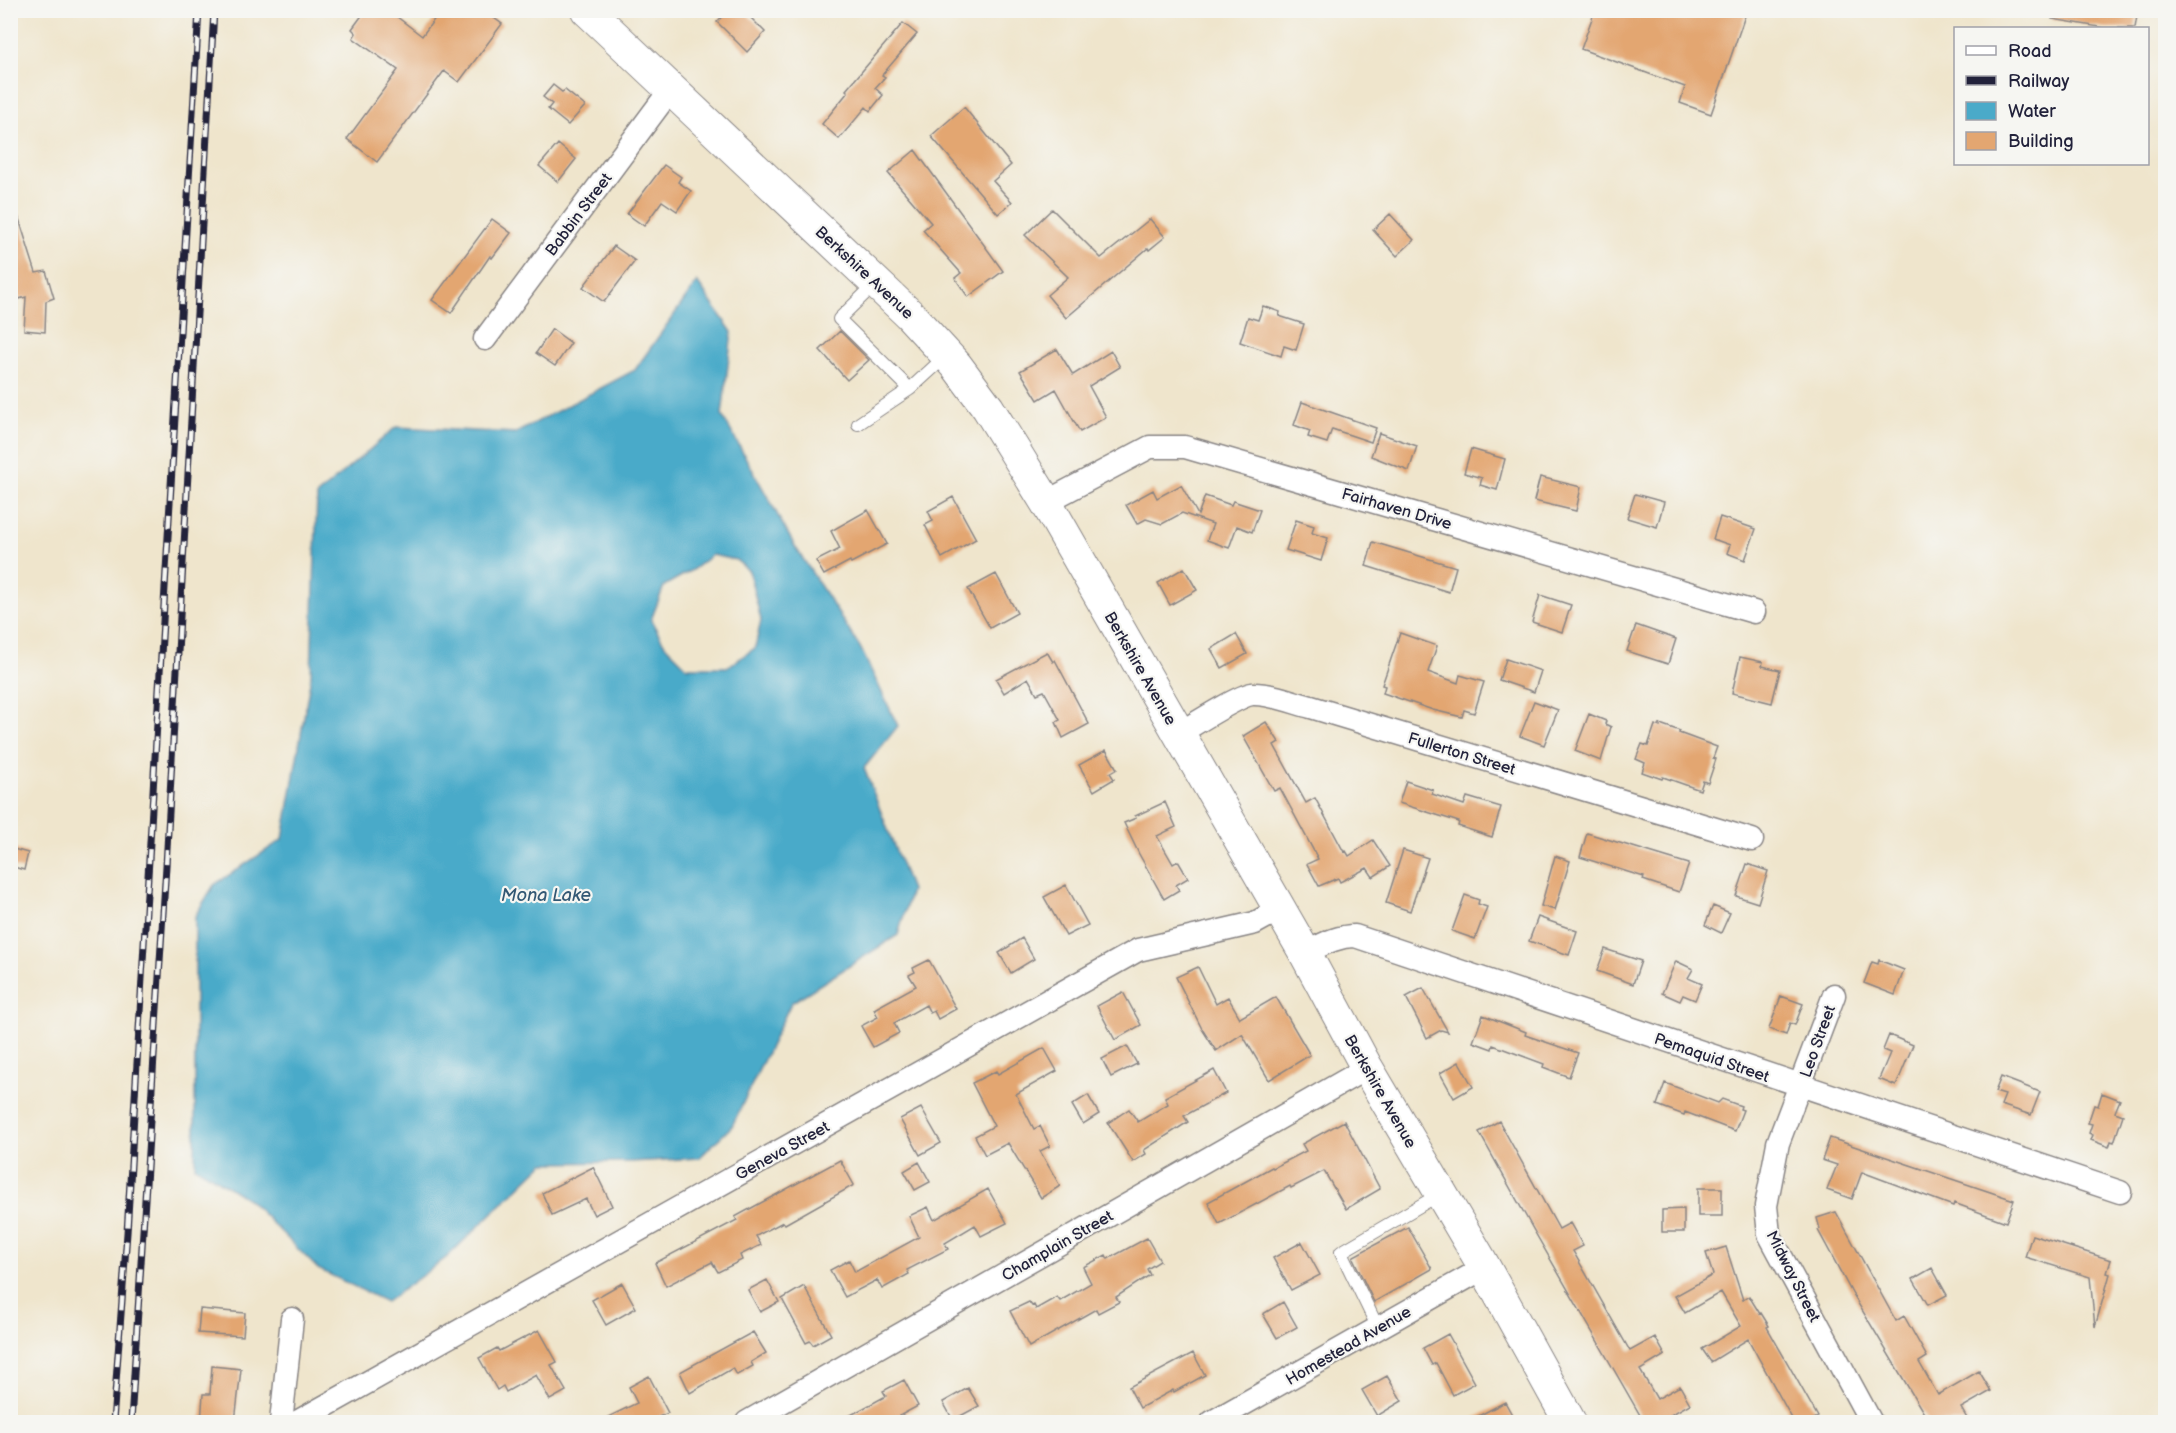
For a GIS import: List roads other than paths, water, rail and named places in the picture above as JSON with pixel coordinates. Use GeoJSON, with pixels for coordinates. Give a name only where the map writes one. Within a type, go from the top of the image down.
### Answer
{"type":"FeatureCollection","features":[{"type":"Feature","properties":{"kind":"main road","name":"Berkshire Avenue"},"geometry":{"type":"LineString","coordinates":[[601,15],[671,89],[909,314],[947,355],[988,408],[1046,502],[1280,909],[1367,1068],[1484,1268],[1570,1422]]}},
{"type":"Feature","properties":{"kind":"street","name":"Babbin Street"},"geometry":{"type":"LineString","coordinates":[[486,339],[671,89]]}},
{"type":"Feature","properties":{"kind":"street","name":"Fairhaven Drive"},"geometry":{"type":"LineString","coordinates":[[1046,502],[1150,447],[1185,447],[1754,612]]}},
{"type":"Feature","properties":{"kind":"street","name":"Fullerton Street"},"geometry":{"type":"LineString","coordinates":[[1178,734],[1251,694],[1270,697],[1311,707],[1752,840]]}},
{"type":"Feature","properties":{"kind":"street","name":"Geneva Street"},"geometry":{"type":"LineString","coordinates":[[297,1422],[1138,950],[1256,923],[1280,909]]}},
{"type":"Feature","properties":{"kind":"street","name":"Pemaquid Street"},"geometry":{"type":"LineString","coordinates":[[1305,953],[1343,936],[1355,936],[2120,1192]]}},
{"type":"Feature","properties":{"kind":"street","name":"Leo Street"},"geometry":{"type":"LineString","coordinates":[[1800,1086],[1834,995]]}},
{"type":"Feature","properties":{"kind":"street","name":"Champlain Street"},"geometry":{"type":"LineString","coordinates":[[747,1422],[1367,1068]]}},
{"type":"Feature","properties":{"kind":"street","name":"Midway Street"},"geometry":{"type":"LineString","coordinates":[[1800,1086],[1778,1143],[1771,1176],[1766,1206],[1769,1234],[1871,1422]]}},
{"type":"Feature","properties":{"kind":"street","name":"Homestead Avenue"},"geometry":{"type":"LineString","coordinates":[[1212,1422],[1484,1268]]}},
{"type":"Feature","properties":{"kind":"street"},"geometry":{"type":"LineString","coordinates":[[281,1422],[292,1319]]}},
{"type":"Feature","properties":{"kind":"lane"},"geometry":{"type":"LineString","coordinates":[[876,283],[839,319],[910,389]]}},
{"type":"Feature","properties":{"kind":"lane"},"geometry":{"type":"LineString","coordinates":[[858,424],[910,389],[947,355]]}},
{"type":"Feature","properties":{"kind":"lane"},"geometry":{"type":"LineString","coordinates":[[1378,1328],[1341,1252],[1441,1194]]}},
{"type":"Feature","properties":{"kind":"water","name":"Mona Lake"},"geometry":{"type":"Polygon","coordinates":[[[697,282],[732,332],[722,415],[796,548],[860,647],[898,726],[864,768],[911,890],[898,935],[791,1003],[732,1126],[699,1158],[631,1162],[544,1163],[446,1258],[386,1302],[318,1269],[249,1200],[195,1166],[195,916],[214,885],[283,839],[311,676],[317,495],[396,427],[516,433],[635,370],[697,282]],[[712,555],[664,586],[651,620],[665,645],[687,667],[727,667],[755,648],[761,620],[749,571],[736,560],[712,555]]]}},
{"type":"Feature","properties":{"kind":"railway"},"geometry":{"type":"LineString","coordinates":[[113,1422],[127,1233],[199,10]]}},
{"type":"Feature","properties":{"kind":"railway"},"geometry":{"type":"LineString","coordinates":[[131,1422],[166,866],[214,10]]}}]}
